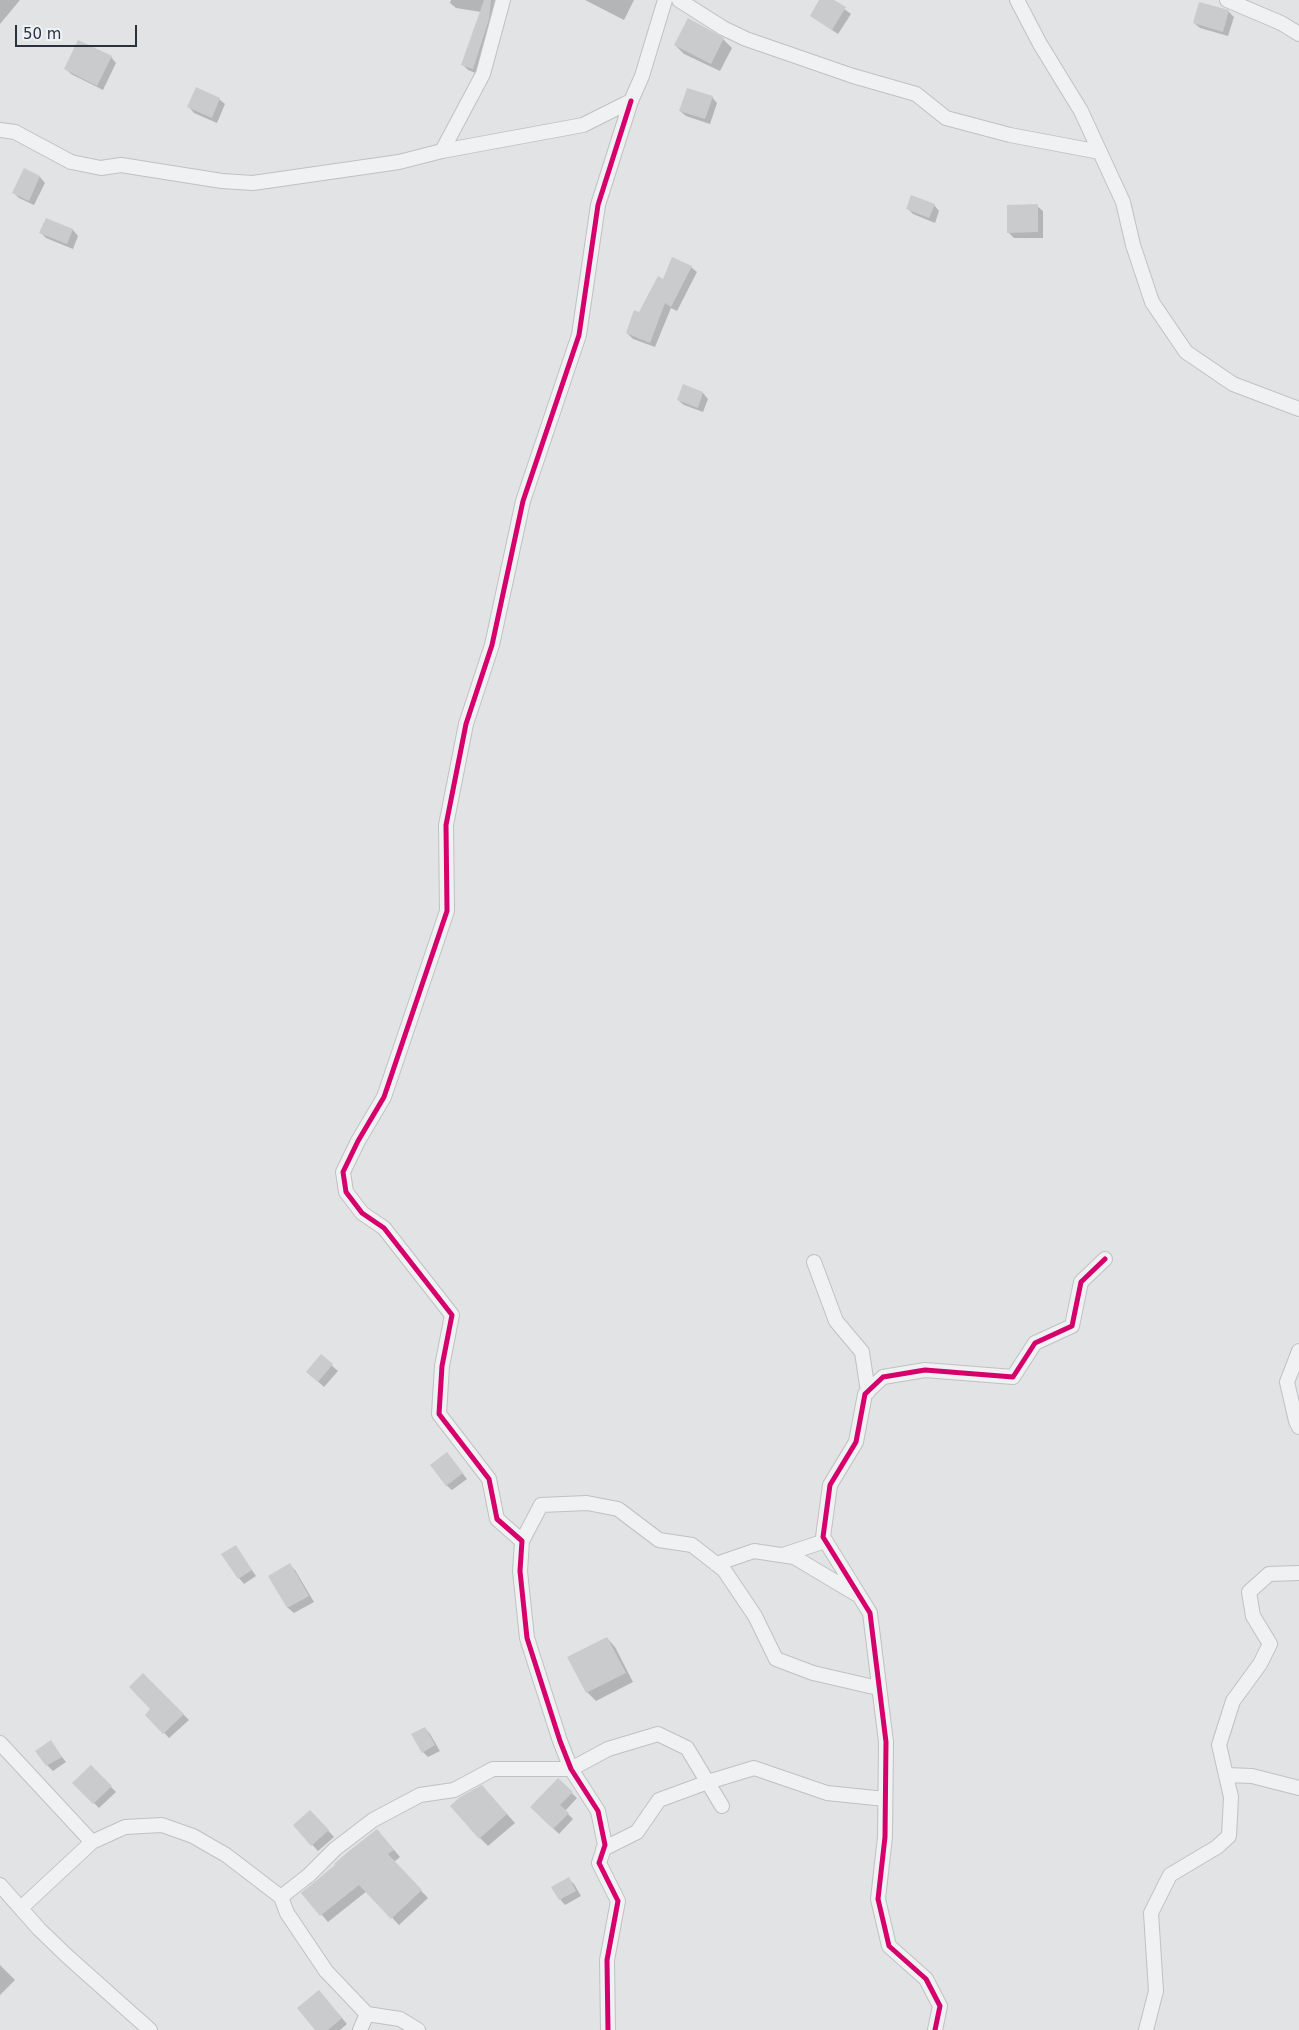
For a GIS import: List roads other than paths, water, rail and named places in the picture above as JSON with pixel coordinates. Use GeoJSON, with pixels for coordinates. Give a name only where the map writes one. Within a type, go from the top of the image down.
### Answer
{"type":"FeatureCollection","features":[{"type":"Feature","properties":{"kind":"street"},"geometry":{"type":"LineString","coordinates":[[442,151],[483,74],[503,0]]}},
{"type":"Feature","properties":{"kind":"street"},"geometry":{"type":"LineString","coordinates":[[522,1541],[497,1519],[489,1480],[438,1414],[442,1366],[452,1315],[384,1228],[362,1213],[346,1192],[342,1172],[384,1097],[448,910],[446,824],[466,724],[492,645],[523,501],[578,335],[598,205],[631,101],[642,76],[665,0]]}},
{"type":"Feature","properties":{"kind":"street"},"geometry":{"type":"LineString","coordinates":[[679,0],[723,28],[746,39],[853,76],[916,94],[946,118],[1010,135],[1100,152]]}},
{"type":"Feature","properties":{"kind":"street"},"geometry":{"type":"LineString","coordinates":[[1017,0],[1040,44],[1081,111],[1123,202],[1133,245],[1152,302],[1186,352],[1232,384],[1299,409]]}},
{"type":"Feature","properties":{"kind":"street"},"geometry":{"type":"LineString","coordinates":[[1227,0],[1282,23],[1299,34]]}},
{"type":"Feature","properties":{"kind":"street"},"geometry":{"type":"LineString","coordinates":[[0,130],[15,132],[71,162],[101,168],[121,165],[222,181],[253,182],[399,162],[442,151],[583,125],[631,101]]}},
{"type":"Feature","properties":{"kind":"street"},"geometry":{"type":"LineString","coordinates":[[935,2030],[940,2006],[926,1979],[889,1946],[878,1899],[884,1837],[886,1742],[870,1613],[823,1536],[830,1485],[856,1442],[865,1394],[883,1377],[925,1370],[1013,1377],[1035,1343],[1072,1326],[1081,1282],[1105,1258]]}},
{"type":"Feature","properties":{"kind":"street"},"geometry":{"type":"LineString","coordinates":[[814,1262],[836,1321],[862,1352],[868,1392]]}},
{"type":"Feature","properties":{"kind":"street"},"geometry":{"type":"LineString","coordinates":[[1299,1351],[1287,1382],[1299,1427]]}},
{"type":"Feature","properties":{"kind":"street"},"geometry":{"type":"LineString","coordinates":[[608,2030],[607,1960],[618,1901],[599,1862],[605,1845],[598,1811],[571,1769],[560,1741],[527,1638],[520,1571],[522,1541],[541,1505],[587,1503],[618,1509],[660,1540],[692,1544],[724,1570],[754,1616],[776,1659],[813,1673],[878,1688]]}},
{"type":"Feature","properties":{"kind":"street"},"geometry":{"type":"LineString","coordinates":[[783,1555],[826,1541]]}},
{"type":"Feature","properties":{"kind":"street"},"geometry":{"type":"LineString","coordinates":[[716,1564],[754,1550],[794,1557],[859,1596]]}},
{"type":"Feature","properties":{"kind":"street"},"geometry":{"type":"LineString","coordinates":[[1146,2030],[1156,1991],[1151,1913],[1170,1875],[1217,1847],[1228,1836],[1230,1797],[1219,1745],[1233,1701],[1260,1664],[1270,1644],[1253,1616],[1248,1592],[1269,1574],[1299,1573]]}},
{"type":"Feature","properties":{"kind":"street"},"geometry":{"type":"LineString","coordinates":[[281,1897],[335,1849],[373,1820],[420,1795],[454,1790],[493,1769],[571,1769],[608,1749],[658,1734],[687,1748],[722,1806]]}},
{"type":"Feature","properties":{"kind":"street"},"geometry":{"type":"LineString","coordinates":[[0,1743],[92,1842]]}},
{"type":"Feature","properties":{"kind":"street"},"geometry":{"type":"LineString","coordinates":[[603,1849],[638,1832],[659,1800],[754,1768],[827,1793],[885,1799]]}},
{"type":"Feature","properties":{"kind":"street"},"geometry":{"type":"LineString","coordinates":[[1226,1775],[1252,1776],[1299,1788]]}},
{"type":"Feature","properties":{"kind":"street"},"geometry":{"type":"LineString","coordinates":[[21,1908],[92,1842],[125,1827],[162,1826],[193,1836],[226,1855],[281,1897],[287,1913],[326,1971],[367,2014],[400,2020],[418,2030]]}},
{"type":"Feature","properties":{"kind":"street"},"geometry":{"type":"LineString","coordinates":[[0,1885],[67,1956],[150,2030]]}},
{"type":"Feature","properties":{"kind":"street"},"geometry":{"type":"LineString","coordinates":[[360,2030],[367,2014]]}}]}
